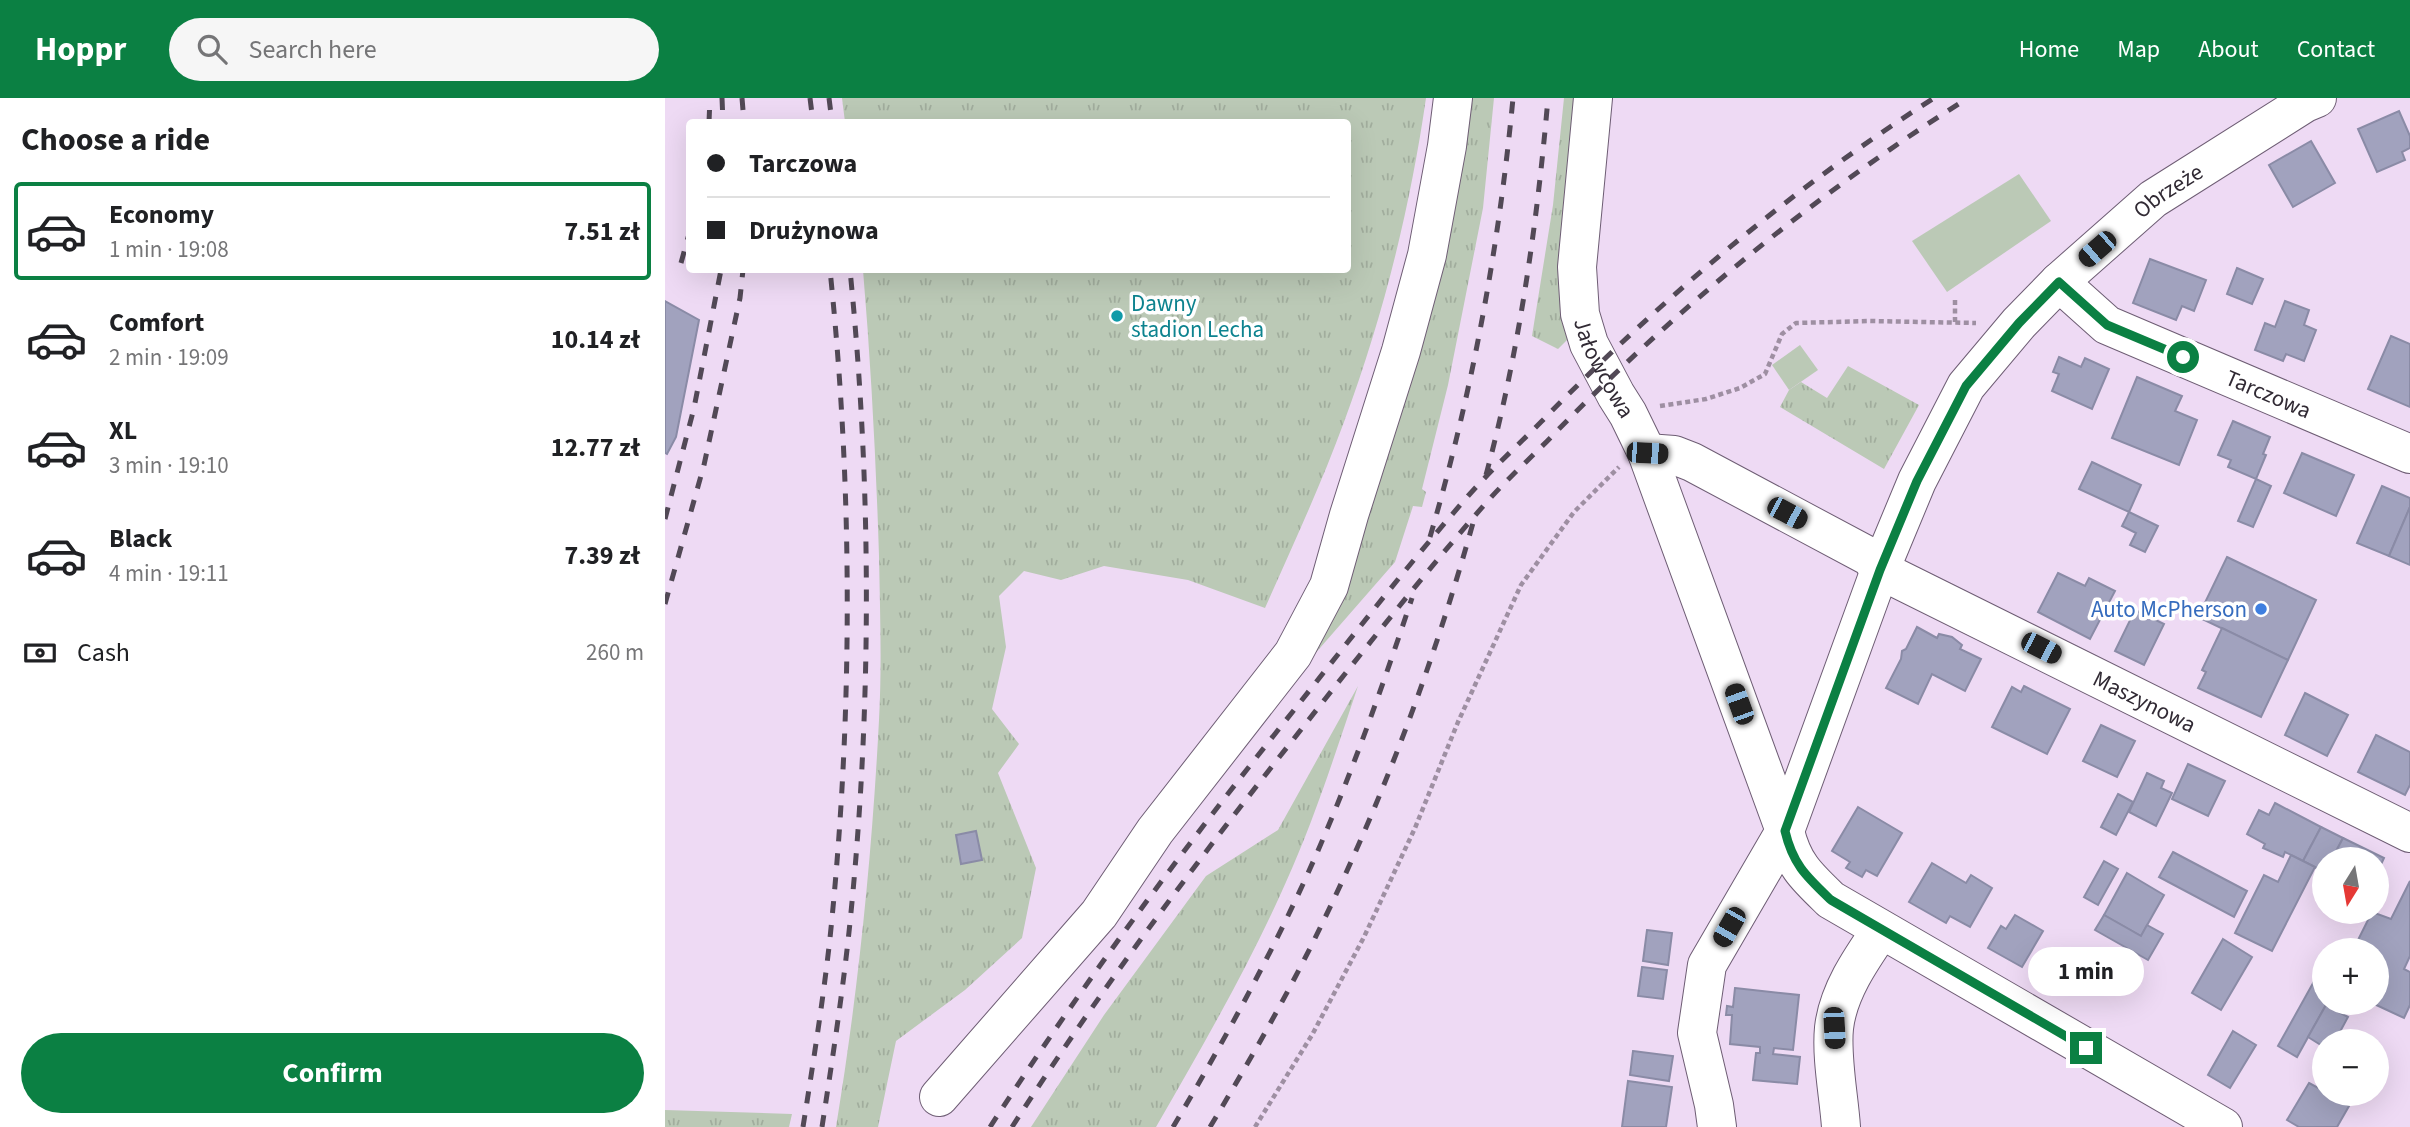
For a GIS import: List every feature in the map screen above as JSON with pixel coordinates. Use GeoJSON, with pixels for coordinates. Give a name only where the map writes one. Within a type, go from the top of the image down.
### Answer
{"type":"FeatureCollection","features":[{"type":"Feature","properties":{"kind":"street"},"geometry":{"type":"LineString","coordinates":[[939,1097],[1099,914],[1155,831],[1293,654],[1329,586],[1401,351],[1427,255],[1453,98]]}},
{"type":"Feature","properties":{"kind":"street","name":"Jałowcowa"},"geometry":{"type":"LineString","coordinates":[[1593,98],[1577,267],[1580,314],[1589,344],[1647,453],[1785,831],[1790,852],[1801,871],[1831,900],[2223,1127]]}},
{"type":"Feature","properties":{"kind":"street","name":"Obrzeże"},"geometry":{"type":"LineString","coordinates":[[1717,1127],[1697,1033],[1707,965],[1785,831],[1880,570],[1917,481],[1966,386],[2019,323],[2059,282],[2153,199],[2317,98]]}},
{"type":"Feature","properties":{"kind":"street","name":"Tarczowa"},"geometry":{"type":"LineString","coordinates":[[2059,282],[2107,325],[2410,454]]}},
{"type":"Feature","properties":{"kind":"street"},"geometry":{"type":"LineString","coordinates":[[1647,453],[1674,455],[1692,462],[1870,557],[1880,570]]}},
{"type":"Feature","properties":{"kind":"street","name":"Maszynowa"},"geometry":{"type":"LineString","coordinates":[[1880,570],[2016,635],[2410,833]]}},
{"type":"Feature","properties":{"kind":"street"},"geometry":{"type":"LineString","coordinates":[[1841,1127],[1834,1028],[1843,995],[1881,930]]}},
{"type":"Feature","properties":{"kind":"path"},"geometry":{"type":"LineString","coordinates":[[1955,299],[1955,322]]}},
{"type":"Feature","properties":{"kind":"path"},"geometry":{"type":"LineString","coordinates":[[1628,414],[1706,399],[1740,387],[1765,374],[1782,334],[1796,323],[2019,323]]}},
{"type":"Feature","properties":{"kind":"path"},"geometry":{"type":"LineString","coordinates":[[1255,1127],[1312,1035],[1364,937],[1415,828],[1458,722],[1521,584],[1574,512],[1617,468],[1647,453]]}},
{"type":"Feature","properties":{"kind":"green space"},"geometry":{"type":"Polygon","coordinates":[[[842,98],[1426,98],[1403,222],[1371,343],[1326,469],[1265,608],[1188,580],[1104,566],[1061,580],[1024,571],[999,596],[1006,647],[992,709],[1019,744],[998,773],[1036,868],[1022,938],[965,990],[896,1041],[878,1127],[836,1127],[863,924],[880,700],[878,520],[863,273],[1351,273],[1351,119],[845,119],[842,98]]]}},
{"type":"Feature","properties":{"kind":"green space"},"geometry":{"type":"Polygon","coordinates":[[[1460,98],[1494,98],[1483,208],[1448,385],[1422,489],[1426,492],[1422,507],[1413,506],[1395,562],[1299,672],[1460,98]]]}},
{"type":"Feature","properties":{"kind":"green space"},"geometry":{"type":"Polygon","coordinates":[[[1564,98],[1582,98],[1568,339],[1558,349],[1532,336],[1553,205],[1564,98]]]}},
{"type":"Feature","properties":{"kind":"green space"},"geometry":{"type":"Polygon","coordinates":[[[2019,174],[2051,221],[1947,292],[1912,241],[2019,174]]]}},
{"type":"Feature","properties":{"kind":"green space"},"geometry":{"type":"Polygon","coordinates":[[[1800,345],[1818,370],[1789,390],[1772,365],[1800,345]]]}},
{"type":"Feature","properties":{"kind":"green space"},"geometry":{"type":"Polygon","coordinates":[[[1848,366],[1919,405],[1884,469],[1780,407],[1789,390],[1801,382],[1827,398],[1848,366]]]}},
{"type":"Feature","properties":{"kind":"green space"},"geometry":{"type":"Polygon","coordinates":[[[1358,686],[1316,809],[1272,913],[1224,1006],[1156,1127],[1031,1127],[1104,1015],[1206,876],[1278,830],[1358,686]]]}},
{"type":"Feature","properties":{"kind":"green space"},"geometry":{"type":"Polygon","coordinates":[[[665,1110],[792,1114],[789,1127],[665,1127],[665,1110]]]}},
{"type":"Feature","properties":{"kind":"building"},"geometry":{"type":"Polygon","coordinates":[[[2399,111],[2410,136],[2410,148],[2402,152],[2405,160],[2377,172],[2358,129],[2399,111]]]}},
{"type":"Feature","properties":{"kind":"building"},"geometry":{"type":"Polygon","coordinates":[[[2311,141],[2335,183],[2293,207],[2269,165],[2311,141]]]}},
{"type":"Feature","properties":{"kind":"building"},"geometry":{"type":"Polygon","coordinates":[[[2150,259],[2206,280],[2194,311],[2182,306],[2176,320],[2133,303],[2150,259]]]}},
{"type":"Feature","properties":{"kind":"building"},"geometry":{"type":"Polygon","coordinates":[[[2237,268],[2263,279],[2252,304],[2227,294],[2237,268]]]}},
{"type":"Feature","properties":{"kind":"building"},"geometry":{"type":"Polygon","coordinates":[[[665,301],[699,320],[676,437],[667,454],[665,453],[665,301]]]}},
{"type":"Feature","properties":{"kind":"building"},"geometry":{"type":"Polygon","coordinates":[[[2285,301],[2309,310],[2304,325],[2316,330],[2304,361],[2286,354],[2283,361],[2255,350],[2265,323],[2275,327],[2285,301]]]}},
{"type":"Feature","properties":{"kind":"building"},"geometry":{"type":"Polygon","coordinates":[[[2391,336],[2410,344],[2410,407],[2368,389],[2391,336]]]}},
{"type":"Feature","properties":{"kind":"building"},"geometry":{"type":"Polygon","coordinates":[[[2059,357],[2081,367],[2085,358],[2109,369],[2092,409],[2052,391],[2059,374],[2053,372],[2059,357]]]}},
{"type":"Feature","properties":{"kind":"building"},"geometry":{"type":"Polygon","coordinates":[[[2137,377],[2182,396],[2175,411],[2197,420],[2179,465],[2112,438],[2137,377]]]}},
{"type":"Feature","properties":{"kind":"building"},"geometry":{"type":"Polygon","coordinates":[[[2233,421],[2270,437],[2256,479],[2228,467],[2231,460],[2218,455],[2233,421]]]}},
{"type":"Feature","properties":{"kind":"building"},"geometry":{"type":"Polygon","coordinates":[[[2302,453],[2354,475],[2336,516],[2284,493],[2302,453]]]}},
{"type":"Feature","properties":{"kind":"building"},"geometry":{"type":"Polygon","coordinates":[[[2092,462],[2141,485],[2129,512],[2079,489],[2092,462]]]}},
{"type":"Feature","properties":{"kind":"building"},"geometry":{"type":"Polygon","coordinates":[[[2256,479],[2271,486],[2253,527],[2238,521],[2256,479]]]}},
{"type":"Feature","properties":{"kind":"building"},"geometry":{"type":"Polygon","coordinates":[[[2382,486],[2410,498],[2410,507],[2389,556],[2357,543],[2382,486]]]}},
{"type":"Feature","properties":{"kind":"building"},"geometry":{"type":"Polygon","coordinates":[[[2410,507],[2410,565],[2389,556],[2410,507]]]}},
{"type":"Feature","properties":{"kind":"building"},"geometry":{"type":"Polygon","coordinates":[[[2129,512],[2158,526],[2145,552],[2130,545],[2136,533],[2122,526],[2129,512]]]}},
{"type":"Feature","properties":{"kind":"building"},"geometry":{"type":"Polygon","coordinates":[[[2227,557],[2316,600],[2288,660],[2198,617],[2227,557]]]}},
{"type":"Feature","properties":{"kind":"building"},"geometry":{"type":"Polygon","coordinates":[[[2058,573],[2085,586],[2089,578],[2115,591],[2090,639],[2038,612],[2058,573]]]}},
{"type":"Feature","properties":{"kind":"building"},"geometry":{"type":"Polygon","coordinates":[[[2135,610],[2164,624],[2144,665],[2115,651],[2135,610]]]}},
{"type":"Feature","properties":{"kind":"building"},"geometry":{"type":"Polygon","coordinates":[[[1917,627],[1937,638],[1939,634],[1952,637],[1962,645],[1960,649],[1981,659],[1965,691],[1932,674],[1918,704],[1886,688],[1901,659],[1902,651],[1906,649],[1917,627]]]}},
{"type":"Feature","properties":{"kind":"building"},"geometry":{"type":"Polygon","coordinates":[[[2222,628],[2288,660],[2261,717],[2198,688],[2206,672],[2202,670],[2222,628]]]}},
{"type":"Feature","properties":{"kind":"building"},"geometry":{"type":"Polygon","coordinates":[[[2024,686],[2070,709],[2047,754],[1992,727],[2012,687],[2021,692],[2024,686]]]}},
{"type":"Feature","properties":{"kind":"building"},"geometry":{"type":"Polygon","coordinates":[[[2305,693],[2348,715],[2327,756],[2285,735],[2305,693]]]}},
{"type":"Feature","properties":{"kind":"building"},"geometry":{"type":"Polygon","coordinates":[[[2101,725],[2135,741],[2117,777],[2083,761],[2101,725]]]}},
{"type":"Feature","properties":{"kind":"building"},"geometry":{"type":"Polygon","coordinates":[[[2376,735],[2410,752],[2410,785],[2405,795],[2358,772],[2376,735]]]}},
{"type":"Feature","properties":{"kind":"building"},"geometry":{"type":"Polygon","coordinates":[[[2188,764],[2225,781],[2208,816],[2172,799],[2188,764]]]}},
{"type":"Feature","properties":{"kind":"building"},"geometry":{"type":"Polygon","coordinates":[[[2147,773],[2164,781],[2161,788],[2172,793],[2156,826],[2129,812],[2147,773]]]}},
{"type":"Feature","properties":{"kind":"building"},"geometry":{"type":"Polygon","coordinates":[[[2118,794],[2133,802],[2116,835],[2101,827],[2118,794]]]}},
{"type":"Feature","properties":{"kind":"building"},"geometry":{"type":"Polygon","coordinates":[[[2275,803],[2321,827],[2303,861],[2285,852],[2283,857],[2263,848],[2265,844],[2247,834],[2259,810],[2269,815],[2275,803]]]}},
{"type":"Feature","properties":{"kind":"building"},"geometry":{"type":"Polygon","coordinates":[[[1858,807],[1902,833],[1877,876],[1866,870],[1862,877],[1846,868],[1850,862],[1832,851],[1858,807]]]}},
{"type":"Feature","properties":{"kind":"building"},"geometry":{"type":"Polygon","coordinates":[[[2321,827],[2343,838],[2338,847],[2312,847],[2312,866],[2303,861],[2321,827]]]}},
{"type":"Feature","properties":{"kind":"building"},"geometry":{"type":"Polygon","coordinates":[[[976,831],[982,860],[961,864],[956,835],[976,831]]]}},
{"type":"Feature","properties":{"kind":"building"},"geometry":{"type":"Polygon","coordinates":[[[2343,838],[2361,847],[2338,847],[2343,838]]]}},
{"type":"Feature","properties":{"kind":"building"},"geometry":{"type":"Polygon","coordinates":[[[2173,852],[2247,891],[2234,917],[2159,877],[2173,852]]]}},
{"type":"Feature","properties":{"kind":"building"},"geometry":{"type":"Polygon","coordinates":[[[2291,855],[2312,866],[2312,873],[2272,951],[2235,933],[2264,875],[2278,882],[2291,855]]]}},
{"type":"Feature","properties":{"kind":"building"},"geometry":{"type":"Polygon","coordinates":[[[2104,861],[2118,869],[2098,905],[2084,897],[2104,861]]]}},
{"type":"Feature","properties":{"kind":"building"},"geometry":{"type":"Polygon","coordinates":[[[1932,863],[1966,883],[1971,875],[1992,888],[1970,927],[1950,916],[1946,923],[1909,902],[1932,863]]]}},
{"type":"Feature","properties":{"kind":"building"},"geometry":{"type":"Polygon","coordinates":[[[2127,873],[2164,895],[2141,936],[2104,915],[2127,873]]]}},
{"type":"Feature","properties":{"kind":"building"},"geometry":{"type":"Polygon","coordinates":[[[2410,881],[2410,956],[2404,969],[2410,972],[2410,1005],[2404,1018],[2389,1011],[2389,938],[2359,938],[2366,924],[2389,924],[2389,918],[2391,919],[2410,881]]]}},
{"type":"Feature","properties":{"kind":"building"},"geometry":{"type":"Polygon","coordinates":[[[2015,915],[2043,931],[2022,967],[1988,948],[2001,926],[2006,929],[2015,915]]]}},
{"type":"Feature","properties":{"kind":"building"},"geometry":{"type":"Polygon","coordinates":[[[2104,915],[2141,936],[2147,925],[2163,934],[2148,960],[2095,930],[2104,915]]]}},
{"type":"Feature","properties":{"kind":"building"},"geometry":{"type":"Polygon","coordinates":[[[1647,930],[1672,933],[1668,965],[1643,961],[1647,930]]]}},
{"type":"Feature","properties":{"kind":"building"},"geometry":{"type":"Polygon","coordinates":[[[2223,939],[2252,957],[2221,1010],[2192,993],[2223,939]]]}},
{"type":"Feature","properties":{"kind":"building"},"geometry":{"type":"Polygon","coordinates":[[[1642,967],[1667,970],[1663,999],[1638,996],[1642,967]]]}},
{"type":"Feature","properties":{"kind":"building"},"geometry":{"type":"Polygon","coordinates":[[[2312,985],[2312,1015],[2320,1015],[2297,1057],[2278,1046],[2312,985]]]}},
{"type":"Feature","properties":{"kind":"building"},"geometry":{"type":"Polygon","coordinates":[[[1735,988],[1799,995],[1793,1050],[1774,1048],[1773,1054],[1800,1057],[1797,1084],[1753,1080],[1756,1053],[1760,1053],[1760,1047],[1730,1044],[1732,1015],[1726,1015],[1727,1006],[1733,1007],[1735,988]]]}},
{"type":"Feature","properties":{"kind":"building"},"geometry":{"type":"Polygon","coordinates":[[[2320,1015],[2348,1017],[2342,1029],[2312,1029],[2320,1015]]]}},
{"type":"Feature","properties":{"kind":"building"},"geometry":{"type":"Polygon","coordinates":[[[2233,1031],[2256,1045],[2230,1088],[2208,1075],[2233,1031]]]}},
{"type":"Feature","properties":{"kind":"building"},"geometry":{"type":"Polygon","coordinates":[[[1633,1051],[1673,1056],[1669,1081],[1630,1075],[1633,1051]]]}},
{"type":"Feature","properties":{"kind":"building"},"geometry":{"type":"Polygon","coordinates":[[[1628,1081],[1672,1087],[1666,1127],[1622,1127],[1628,1081]]]}},
{"type":"Feature","properties":{"kind":"building"},"geometry":{"type":"Polygon","coordinates":[[[2309,1083],[2312,1085],[2312,1106],[2349,1106],[2337,1127],[2299,1127],[2287,1120],[2309,1083]]]}},
{"type":"Feature","properties":{"kind":"railway"},"geometry":{"type":"LineString","coordinates":[[709,119],[710,98]]}},
{"type":"Feature","properties":{"kind":"railway"},"geometry":{"type":"LineString","coordinates":[[722,98],[723,119]]}},
{"type":"Feature","properties":{"kind":"railway"},"geometry":{"type":"LineString","coordinates":[[742,98],[744,119]]}},
{"type":"Feature","properties":{"kind":"railway"},"geometry":{"type":"LineString","coordinates":[[810,98],[813,119]]}},
{"type":"Feature","properties":{"kind":"railway"},"geometry":{"type":"LineString","coordinates":[[829,98],[832,119]]}},
{"type":"Feature","properties":{"kind":"railway"},"geometry":{"type":"LineString","coordinates":[[1430,537],[1459,429],[1482,320],[1500,209],[1513,98]]}},
{"type":"Feature","properties":{"kind":"railway"},"geometry":{"type":"LineString","coordinates":[[1486,475],[1508,382],[1525,288],[1548,98]]}},
{"type":"Feature","properties":{"kind":"railway"},"geometry":{"type":"LineString","coordinates":[[990,1127],[1099,967],[1175,863],[1379,602],[1477,486],[1587,376],[1680,289],[1778,208],[1934,98]]}},
{"type":"Feature","properties":{"kind":"railway"},"geometry":{"type":"LineString","coordinates":[[1012,1127],[1112,979],[1219,835],[1387,621],[1493,495],[1602,386],[1700,296],[1804,212],[1912,134],[1968,98]]}},
{"type":"Feature","properties":{"kind":"railway"},"geometry":{"type":"LineString","coordinates":[[681,263],[686,245]]}},
{"type":"Feature","properties":{"kind":"railway"},"geometry":{"type":"LineString","coordinates":[[665,519],[694,408],[720,273]]}},
{"type":"Feature","properties":{"kind":"railway"},"geometry":{"type":"LineString","coordinates":[[665,604],[704,465],[740,298],[743,273]]}},
{"type":"Feature","properties":{"kind":"railway"},"geometry":{"type":"LineString","coordinates":[[803,1127],[830,938],[838,855],[846,687],[843,436],[830,273]]}},
{"type":"Feature","properties":{"kind":"railway"},"geometry":{"type":"LineString","coordinates":[[822,1127],[840,1005],[857,850],[865,684],[865,518],[850,273]]}},
{"type":"Feature","properties":{"kind":"railway"},"geometry":{"type":"LineString","coordinates":[[1210,1127],[1294,979],[1365,829],[1424,678],[1473,523]]}},
{"type":"Feature","properties":{"kind":"railway"},"geometry":{"type":"LineString","coordinates":[[1173,1127],[1274,945],[1304,882],[1362,742],[1412,598]]}},
{"type":"Feature","properties":{"kind":"place","name":"Dawny stadion Lecha"},"geometry":{"type":"Point","coordinates":[1117,316]}},
{"type":"Feature","properties":{"kind":"place","name":"Auto McPherson"},"geometry":{"type":"Point","coordinates":[2261,609]}},
{"type":"Feature","properties":{"kind":"route"},"geometry":{"type":"LineString","coordinates":[[2086,1048],[1831,900],[1801,871],[1790,852],[1785,831],[1880,570],[1917,481],[1966,386],[2019,323],[2059,282],[2107,325],[2183,357]]}}]}
